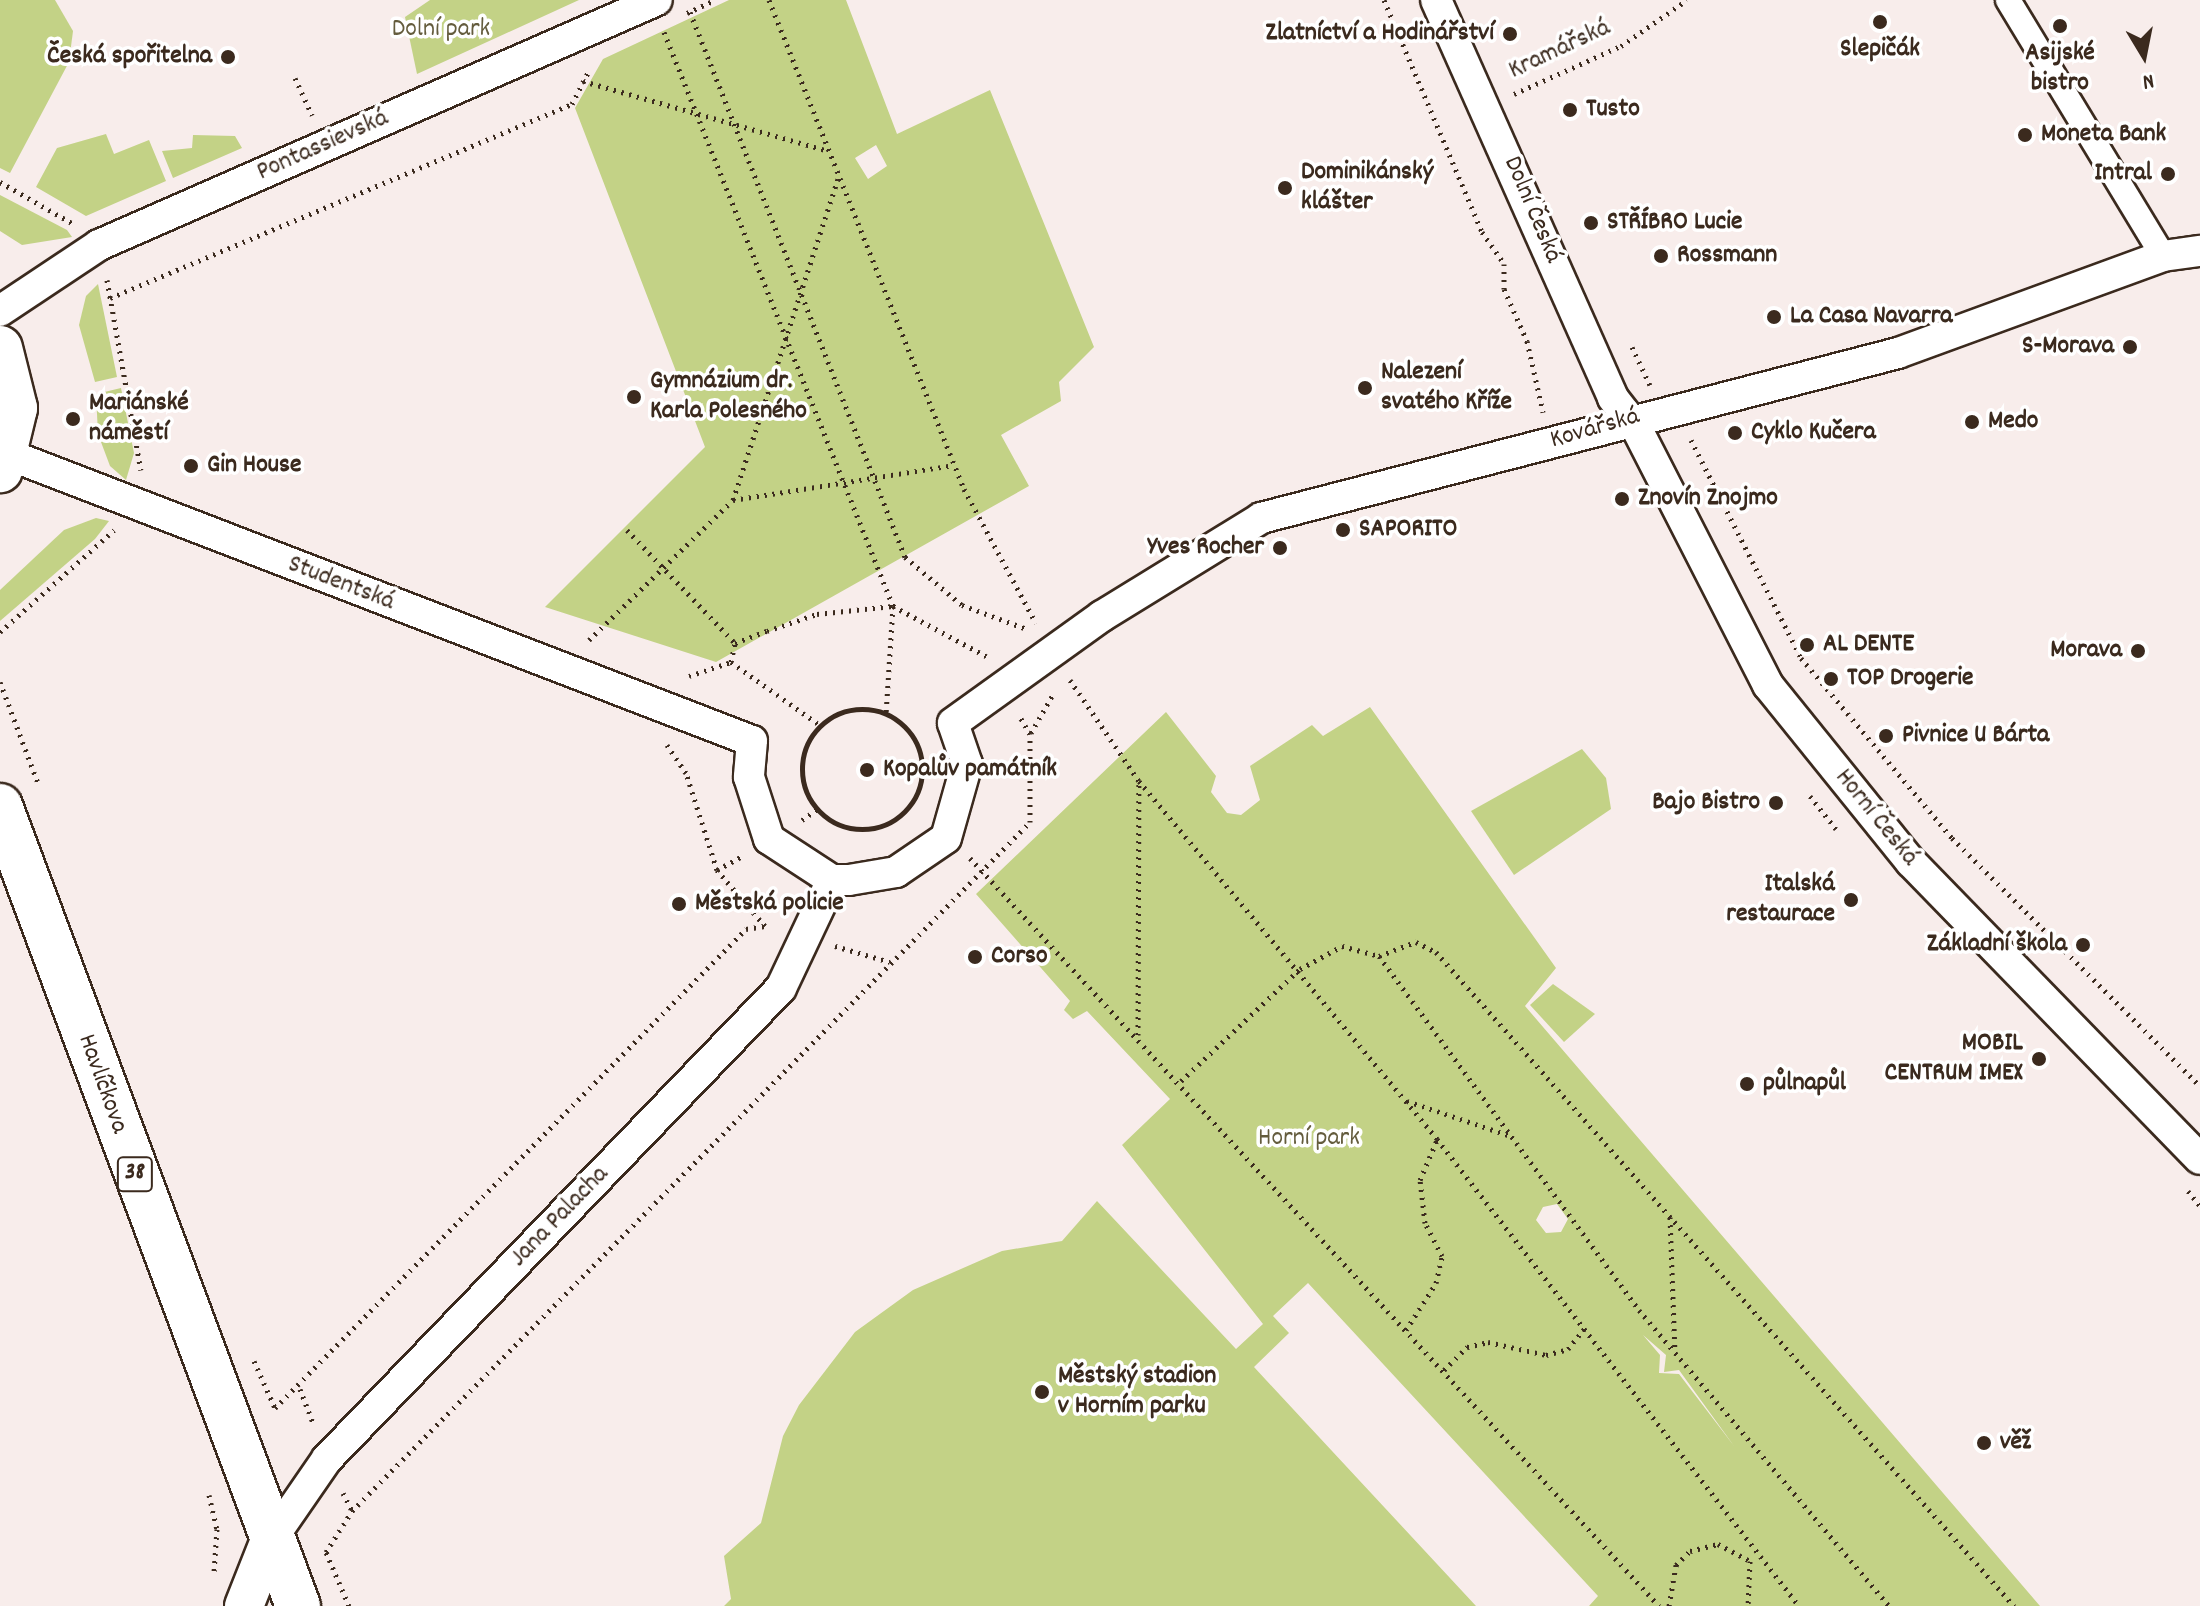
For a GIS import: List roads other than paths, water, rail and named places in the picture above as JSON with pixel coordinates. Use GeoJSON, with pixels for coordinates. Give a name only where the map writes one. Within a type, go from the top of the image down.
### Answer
{"type":"FeatureCollection","features":[{"type":"Feature","properties":{"kind":"main road"},"geometry":{"type":"LineString","coordinates":[[0,348],[15,408],[4,462]]}},
{"type":"Feature","properties":{"kind":"main road","name":"Havlíčkova"},"geometry":{"type":"LineString","coordinates":[[0,806],[269,1543]]}},
{"type":"Feature","properties":{"kind":"main road","name":"38"},"geometry":{"type":"LineString","coordinates":[[269,1543],[298,1606]]}},
{"type":"Feature","properties":{"kind":"street","name":"Dolní Česká"},"geometry":{"type":"LineString","coordinates":[[1436,0],[1487,104],[1613,398],[1630,418]]}},
{"type":"Feature","properties":{"kind":"street"},"geometry":{"type":"LineString","coordinates":[[2008,0],[2163,256]]}},
{"type":"Feature","properties":{"kind":"street","name":"Pontassievská"},"geometry":{"type":"LineString","coordinates":[[0,311],[85,238],[659,13]]}},
{"type":"Feature","properties":{"kind":"street","name":"Kovářská"},"geometry":{"type":"LineString","coordinates":[[832,880],[896,872],[946,838],[966,772],[953,723],[1051,651],[1261,518],[1630,418],[1898,353],[2163,256],[2200,251]]}},
{"type":"Feature","properties":{"kind":"street","name":"Horní Česká"},"geometry":{"type":"LineString","coordinates":[[1630,418],[1768,685],[1911,862],[2200,1159]]}},
{"type":"Feature","properties":{"kind":"street","name":"Studentská"},"geometry":{"type":"LineString","coordinates":[[4,462],[122,523],[677,710],[752,741],[749,777],[769,839],[832,880]]}},
{"type":"Feature","properties":{"kind":"street","name":"Jana Palacha"},"geometry":{"type":"LineString","coordinates":[[269,1543],[327,1459],[781,988],[832,880]]}},
{"type":"Feature","properties":{"kind":"street"},"geometry":{"type":"LineString","coordinates":[[244,1606],[269,1543]]}},
{"type":"Feature","properties":{"kind":"place","name":"Slepičák"},"geometry":{"type":"Point","coordinates":[1880,22]}},
{"type":"Feature","properties":{"kind":"place","name":"Asijské bistro"},"geometry":{"type":"Point","coordinates":[2060,26]}},
{"type":"Feature","properties":{"kind":"place","name":"Zlatníctví a Hodinářství"},"geometry":{"type":"Point","coordinates":[1510,34]}},
{"type":"Feature","properties":{"kind":"place","name":"Česká spořitelna"},"geometry":{"type":"Point","coordinates":[228,57]}},
{"type":"Feature","properties":{"kind":"place","name":"Tusto"},"geometry":{"type":"Point","coordinates":[1570,110]}},
{"type":"Feature","properties":{"kind":"place","name":"Moneta Bank"},"geometry":{"type":"Point","coordinates":[2025,135]}},
{"type":"Feature","properties":{"kind":"place","name":"Intral"},"geometry":{"type":"Point","coordinates":[2168,174]}},
{"type":"Feature","properties":{"kind":"place","name":"Dominikánský klášter"},"geometry":{"type":"Point","coordinates":[1285,188]}},
{"type":"Feature","properties":{"kind":"place","name":"STŘÍBRO Lucie"},"geometry":{"type":"Point","coordinates":[1591,223]}},
{"type":"Feature","properties":{"kind":"place","name":"Rossmann"},"geometry":{"type":"Point","coordinates":[1661,256]}},
{"type":"Feature","properties":{"kind":"place","name":"La Casa Navarra"},"geometry":{"type":"Point","coordinates":[1774,317]}},
{"type":"Feature","properties":{"kind":"place","name":"S-Morava"},"geometry":{"type":"Point","coordinates":[2130,347]}},
{"type":"Feature","properties":{"kind":"place","name":"Nalezení svatého Kříže"},"geometry":{"type":"Point","coordinates":[1365,388]}},
{"type":"Feature","properties":{"kind":"place","name":"Gymnázium dr. Karla Polesného"},"geometry":{"type":"Point","coordinates":[634,397]}},
{"type":"Feature","properties":{"kind":"place","name":"Mariánské náměstí"},"geometry":{"type":"Point","coordinates":[73,419]}},
{"type":"Feature","properties":{"kind":"place","name":"Medo"},"geometry":{"type":"Point","coordinates":[1972,422]}},
{"type":"Feature","properties":{"kind":"place","name":"Cyklo Kučera"},"geometry":{"type":"Point","coordinates":[1735,433]}},
{"type":"Feature","properties":{"kind":"place","name":"Gin House"},"geometry":{"type":"Point","coordinates":[191,466]}},
{"type":"Feature","properties":{"kind":"place","name":"Znovín Znojmo"},"geometry":{"type":"Point","coordinates":[1622,499]}},
{"type":"Feature","properties":{"kind":"place","name":"SAPORITO"},"geometry":{"type":"Point","coordinates":[1343,530]}},
{"type":"Feature","properties":{"kind":"place","name":"Yves Rocher"},"geometry":{"type":"Point","coordinates":[1280,548]}},
{"type":"Feature","properties":{"kind":"place","name":"AL DENTE"},"geometry":{"type":"Point","coordinates":[1807,645]}},
{"type":"Feature","properties":{"kind":"place","name":"Morava"},"geometry":{"type":"Point","coordinates":[2138,651]}},
{"type":"Feature","properties":{"kind":"place","name":"TOP Drogerie"},"geometry":{"type":"Point","coordinates":[1831,679]}},
{"type":"Feature","properties":{"kind":"place","name":"Pivnice U Bárta"},"geometry":{"type":"Point","coordinates":[1886,736]}},
{"type":"Feature","properties":{"kind":"place","name":"Kopalův památník"},"geometry":{"type":"Point","coordinates":[867,770]}},
{"type":"Feature","properties":{"kind":"place","name":"Bajo Bistro"},"geometry":{"type":"Point","coordinates":[1776,803]}},
{"type":"Feature","properties":{"kind":"place","name":"Italská restaurace"},"geometry":{"type":"Point","coordinates":[1851,900]}},
{"type":"Feature","properties":{"kind":"place","name":"Městská policie"},"geometry":{"type":"Point","coordinates":[679,904]}},
{"type":"Feature","properties":{"kind":"place","name":"Základní škola"},"geometry":{"type":"Point","coordinates":[2083,945]}},
{"type":"Feature","properties":{"kind":"place","name":"Corso"},"geometry":{"type":"Point","coordinates":[975,957]}},
{"type":"Feature","properties":{"kind":"place","name":"MOBIL CENTRUM IMEX"},"geometry":{"type":"Point","coordinates":[2039,1059]}},
{"type":"Feature","properties":{"kind":"place","name":"půlnapůl"},"geometry":{"type":"Point","coordinates":[1747,1084]}},
{"type":"Feature","properties":{"kind":"place","name":"Městský stadion v Horním parku"},"geometry":{"type":"Point","coordinates":[1042,1392]}},
{"type":"Feature","properties":{"kind":"place","name":"věž"},"geometry":{"type":"Point","coordinates":[1984,1443]}},
{"type":"Feature","properties":{"kind":"park label","name":"Dolní park"},"geometry":{"type":"Point","coordinates":[441,30]}},
{"type":"Feature","properties":{"kind":"park label","name":"Horní park"},"geometry":{"type":"Point","coordinates":[1309,1139]}}]}
